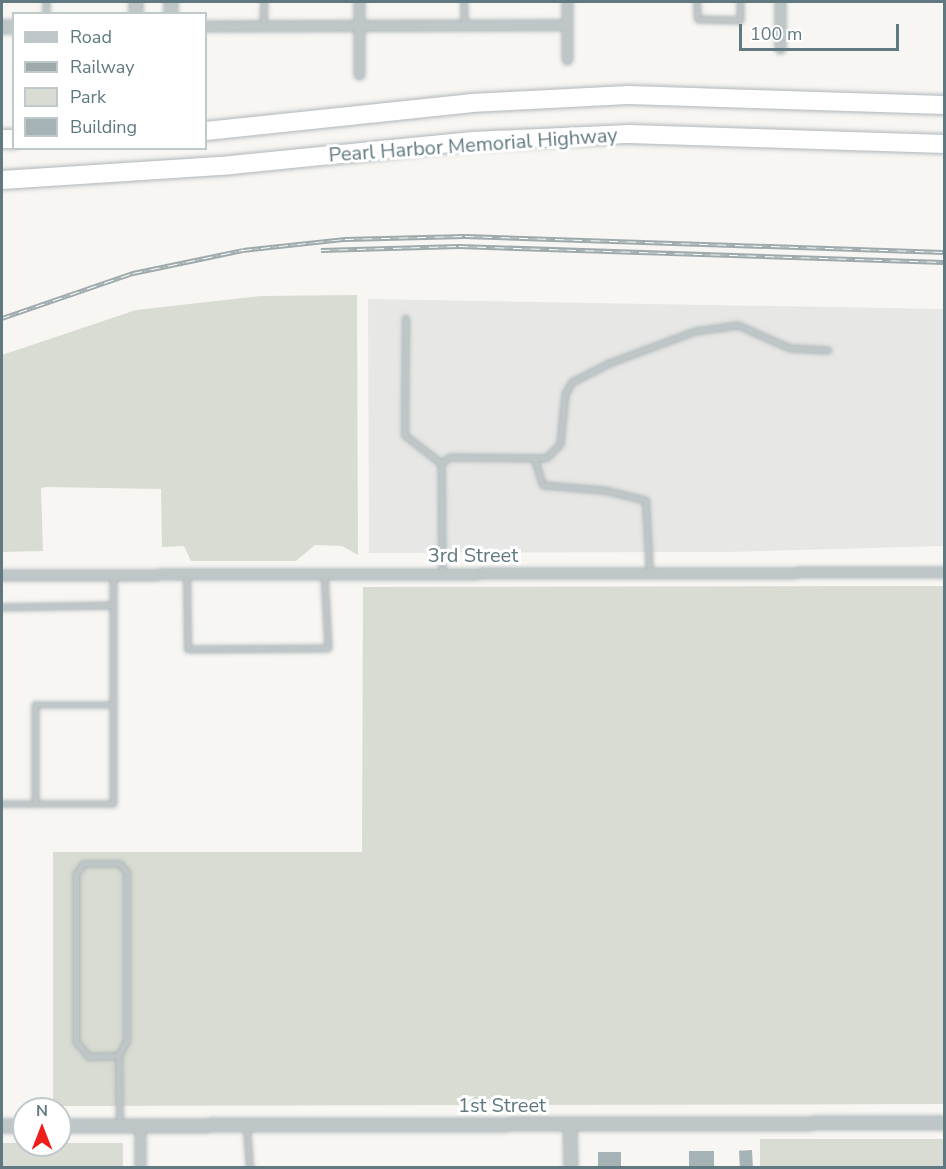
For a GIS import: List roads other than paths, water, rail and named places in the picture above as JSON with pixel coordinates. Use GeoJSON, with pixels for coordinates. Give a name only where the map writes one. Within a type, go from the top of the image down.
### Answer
{"type":"FeatureCollection","features":[{"type":"Feature","properties":{"kind":"highway","name":"Pearl Harbor Memorial Highway"},"geometry":{"type":"LineString","coordinates":[[207,130],[471,103],[628,96],[945,105]]}},
{"type":"Feature","properties":{"kind":"highway","name":"Pearl Harbor Memorial Highway"},"geometry":{"type":"LineString","coordinates":[[2,180],[231,165],[473,141],[630,134],[945,144]]}},
{"type":"Feature","properties":{"kind":"street"},"geometry":{"type":"LineString","coordinates":[[359,2],[360,74]]}},
{"type":"Feature","properties":{"kind":"street"},"geometry":{"type":"LineString","coordinates":[[567,2],[567,59]]}},
{"type":"Feature","properties":{"kind":"street"},"geometry":{"type":"LineString","coordinates":[[780,2],[780,48]]}},
{"type":"Feature","properties":{"kind":"street"},"geometry":{"type":"LineString","coordinates":[[207,26],[567,25]]}},
{"type":"Feature","properties":{"kind":"street","name":"3rd Street"},"geometry":{"type":"LineString","coordinates":[[2,575],[945,572]]}},
{"type":"Feature","properties":{"kind":"street","name":"1st Street"},"geometry":{"type":"LineString","coordinates":[[72,1126],[945,1123]]}},
{"type":"Feature","properties":{"kind":"street"},"geometry":{"type":"LineString","coordinates":[[570,1124],[571,1167]]}},
{"type":"Feature","properties":{"kind":"street"},"geometry":{"type":"LineString","coordinates":[[140,1126],[140,1167]]}},
{"type":"Feature","properties":{"kind":"lane"},"geometry":{"type":"LineString","coordinates":[[263,26],[264,2]]}},
{"type":"Feature","properties":{"kind":"lane"},"geometry":{"type":"LineString","coordinates":[[464,2],[465,26]]}},
{"type":"Feature","properties":{"kind":"lane"},"geometry":{"type":"LineString","coordinates":[[697,2],[698,19],[740,20],[740,2]]}},
{"type":"Feature","properties":{"kind":"lane"},"geometry":{"type":"LineString","coordinates":[[406,318],[405,435],[441,464]]}},
{"type":"Feature","properties":{"kind":"lane"},"geometry":{"type":"LineString","coordinates":[[441,464],[450,457],[546,458],[560,444],[565,394],[572,382],[652,346],[695,331],[738,325],[790,348],[828,350]]}},
{"type":"Feature","properties":{"kind":"lane"},"geometry":{"type":"LineString","coordinates":[[535,459],[543,485],[604,490],[646,500],[650,573]]}},
{"type":"Feature","properties":{"kind":"lane"},"geometry":{"type":"LineString","coordinates":[[441,464],[442,574]]}},
{"type":"Feature","properties":{"kind":"lane"},"geometry":{"type":"LineString","coordinates":[[188,574],[188,649],[327,648],[324,574]]}},
{"type":"Feature","properties":{"kind":"lane"},"geometry":{"type":"LineString","coordinates":[[2,804],[113,804],[113,575]]}},
{"type":"Feature","properties":{"kind":"lane"},"geometry":{"type":"LineString","coordinates":[[2,608],[113,605]]}},
{"type":"Feature","properties":{"kind":"lane"},"geometry":{"type":"LineString","coordinates":[[35,804],[35,705],[113,705]]}},
{"type":"Feature","properties":{"kind":"lane"},"geometry":{"type":"LineString","coordinates":[[119,1056],[89,1057],[76,1042],[76,874],[83,864],[120,864],[127,872],[127,1041],[119,1056],[120,1126]]}},
{"type":"Feature","properties":{"kind":"lane"},"geometry":{"type":"LineString","coordinates":[[247,1125],[250,1167]]}},
{"type":"Feature","properties":{"kind":"railway"},"geometry":{"type":"LineString","coordinates":[[2,318],[133,273],[243,250],[345,239],[465,236],[944,252]]}},
{"type":"Feature","properties":{"kind":"railway"},"geometry":{"type":"LineString","coordinates":[[321,250],[459,246],[944,262]]}}]}
